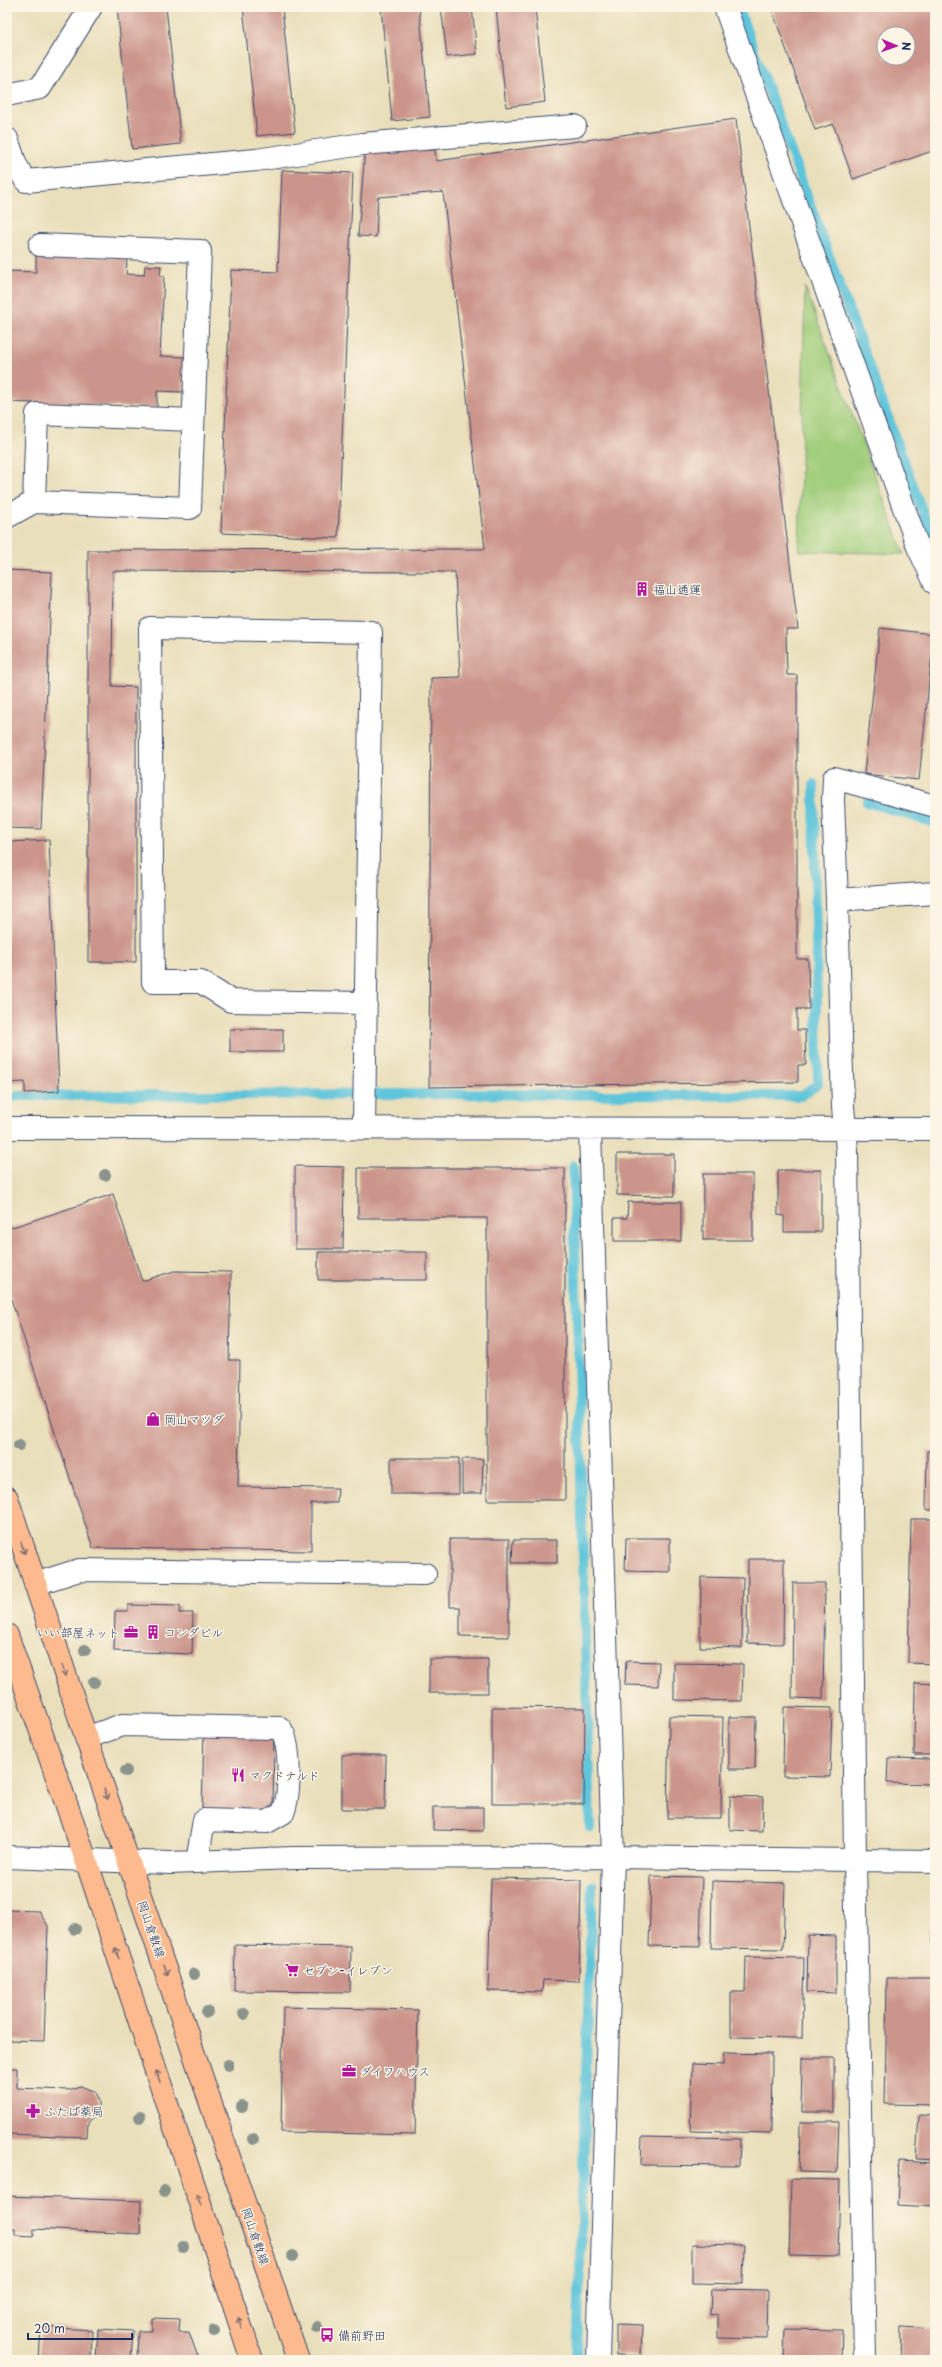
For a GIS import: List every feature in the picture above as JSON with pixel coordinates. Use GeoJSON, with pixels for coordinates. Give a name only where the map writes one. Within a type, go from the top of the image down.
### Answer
{"type":"FeatureCollection","features":[{"type":"Feature","properties":{"kind":"main road","name":"岡山倉敷線"},"geometry":{"type":"LineString","coordinates":[[7,1498],[86,1738],[298,2360]]}},
{"type":"Feature","properties":{"kind":"main road"},"geometry":{"type":"LineString","coordinates":[[7,1635],[86,1860],[252,2360]]}},
{"type":"Feature","properties":{"kind":"street"},"geometry":{"type":"LineString","coordinates":[[7,95],[40,88],[91,7]]}},
{"type":"Feature","properties":{"kind":"street"},"geometry":{"type":"LineString","coordinates":[[724,7],[918,547],[935,583]]}},
{"type":"Feature","properties":{"kind":"street"},"geometry":{"type":"LineString","coordinates":[[7,139],[16,165],[26,181],[256,160],[363,144],[575,126]]}},
{"type":"Feature","properties":{"kind":"street"},"geometry":{"type":"LineString","coordinates":[[7,517],[34,502],[190,508],[200,251],[40,245]]}},
{"type":"Feature","properties":{"kind":"street"},"geometry":{"type":"LineString","coordinates":[[34,502],[37,414],[193,420]]}},
{"type":"Feature","properties":{"kind":"street"},"geometry":{"type":"LineString","coordinates":[[364,1129],[363,1103],[364,1082],[371,632],[150,628],[153,982],[201,982],[231,1001],[365,1003]]}},
{"type":"Feature","properties":{"kind":"street"},"geometry":{"type":"LineString","coordinates":[[865,2360],[855,1860],[845,1129],[833,800],[834,778],[935,806]]}},
{"type":"Feature","properties":{"kind":"street"},"geometry":{"type":"LineString","coordinates":[[837,900],[935,892]]}},
{"type":"Feature","properties":{"kind":"street"},"geometry":{"type":"LineString","coordinates":[[7,1128],[590,1130],[935,1129]]}},
{"type":"Feature","properties":{"kind":"street"},"geometry":{"type":"LineString","coordinates":[[590,1130],[613,1857],[598,2360]]}},
{"type":"Feature","properties":{"kind":"street"},"geometry":{"type":"LineString","coordinates":[[35,1584],[79,1570],[425,1574]]}},
{"type":"Feature","properties":{"kind":"street"},"geometry":{"type":"LineString","coordinates":[[86,1738],[122,1725],[280,1728],[287,1741],[287,1802],[283,1813],[267,1822],[204,1820],[197,1862]]}},
{"type":"Feature","properties":{"kind":"street"},"geometry":{"type":"LineString","coordinates":[[7,1858],[197,1862],[293,1858],[613,1857],[935,1861]]}},
{"type":"Feature","properties":{"kind":"green space"},"geometry":{"type":"Polygon","coordinates":[[[805,287],[904,554],[799,551],[805,287]]]}},
{"type":"Feature","properties":{"kind":"building"},"geometry":{"type":"Polygon","coordinates":[[[117,7],[166,7],[181,144],[132,149],[117,7]]]}},
{"type":"Feature","properties":{"kind":"building"},"geometry":{"type":"Polygon","coordinates":[[[243,7],[282,7],[295,132],[257,136],[243,7]]]}},
{"type":"Feature","properties":{"kind":"building"},"geometry":{"type":"Polygon","coordinates":[[[381,7],[419,7],[430,117],[392,121],[381,7]]]}},
{"type":"Feature","properties":{"kind":"building"},"geometry":{"type":"Polygon","coordinates":[[[441,7],[472,7],[477,54],[447,57],[441,7]]]}},
{"type":"Feature","properties":{"kind":"building"},"geometry":{"type":"Polygon","coordinates":[[[496,7],[535,7],[545,102],[506,107],[496,7]]]}},
{"type":"Feature","properties":{"kind":"building"},"geometry":{"type":"Polygon","coordinates":[[[771,7],[935,7],[935,150],[853,179],[833,124],[815,130],[771,7]]]}},
{"type":"Feature","properties":{"kind":"building","name":"福山通運"},"geometry":{"type":"Polygon","coordinates":[[[736,119],[798,629],[786,629],[787,675],[797,675],[797,959],[808,959],[809,1009],[797,1009],[797,1030],[805,1030],[806,1065],[798,1065],[798,1082],[429,1087],[431,678],[460,677],[455,572],[113,571],[112,686],[136,687],[136,962],[88,962],[88,550],[485,549],[443,192],[378,197],[376,237],[358,236],[365,150],[435,150],[436,161],[736,119]]]}},
{"type":"Feature","properties":{"kind":"building"},"geometry":{"type":"Polygon","coordinates":[[[282,170],[353,173],[338,538],[221,533],[231,270],[278,272],[282,170]]]}},
{"type":"Feature","properties":{"kind":"building"},"geometry":{"type":"Polygon","coordinates":[[[36,255],[127,258],[126,274],[144,275],[145,266],[161,266],[160,276],[164,276],[160,356],[185,357],[183,392],[157,391],[157,408],[7,402],[7,271],[36,272],[36,255]]]}},
{"type":"Feature","properties":{"kind":"building"},"geometry":{"type":"Polygon","coordinates":[[[7,570],[52,572],[41,829],[7,828],[7,570]]]}},
{"type":"Feature","properties":{"kind":"building"},"geometry":{"type":"Polygon","coordinates":[[[880,628],[934,634],[919,780],[864,774],[880,628]]]}},
{"type":"Feature","properties":{"kind":"building"},"geometry":{"type":"Polygon","coordinates":[[[49,840],[59,1091],[25,1093],[25,1082],[7,1083],[7,842],[49,840]]]}},
{"type":"Feature","properties":{"kind":"building"},"geometry":{"type":"Polygon","coordinates":[[[230,1029],[283,1029],[283,1052],[230,1052],[230,1029]]]}},
{"type":"Feature","properties":{"kind":"building"},"geometry":{"type":"Polygon","coordinates":[[[617,1154],[674,1154],[674,1196],[617,1195],[617,1154]]]}},
{"type":"Feature","properties":{"kind":"building"},"geometry":{"type":"Polygon","coordinates":[[[295,1166],[344,1167],[343,1249],[295,1249],[295,1166]]]}},
{"type":"Feature","properties":{"kind":"building"},"geometry":{"type":"Polygon","coordinates":[[[358,1168],[565,1168],[565,1500],[487,1500],[487,1218],[358,1218],[358,1168]]]}},
{"type":"Feature","properties":{"kind":"building"},"geometry":{"type":"Polygon","coordinates":[[[778,1170],[821,1170],[821,1232],[784,1232],[784,1216],[778,1215],[778,1170]]]}},
{"type":"Feature","properties":{"kind":"building"},"geometry":{"type":"Polygon","coordinates":[[[703,1174],[753,1174],[753,1240],[703,1240],[703,1174]]]}},
{"type":"Feature","properties":{"kind":"building"},"geometry":{"type":"Polygon","coordinates":[[[113,1194],[142,1281],[174,1271],[231,1272],[229,1360],[240,1360],[238,1487],[338,1488],[337,1503],[311,1503],[311,1551],[93,1548],[7,1287],[7,1229],[113,1194]]]}},
{"type":"Feature","properties":{"kind":"building"},"geometry":{"type":"Polygon","coordinates":[[[628,1202],[681,1202],[681,1241],[614,1241],[614,1218],[627,1218],[628,1202]]]}},
{"type":"Feature","properties":{"kind":"building"},"geometry":{"type":"Polygon","coordinates":[[[318,1252],[427,1252],[427,1280],[318,1280],[318,1252]]]}},
{"type":"Feature","properties":{"kind":"building"},"geometry":{"type":"Polygon","coordinates":[[[927,1451],[935,1451],[935,1510],[926,1510],[927,1451]]]}},
{"type":"Feature","properties":{"kind":"building"},"geometry":{"type":"Polygon","coordinates":[[[391,1458],[459,1458],[459,1494],[391,1494],[391,1458]]]}},
{"type":"Feature","properties":{"kind":"building"},"geometry":{"type":"Polygon","coordinates":[[[462,1459],[483,1459],[482,1493],[462,1493],[462,1459]]]}},
{"type":"Feature","properties":{"kind":"building"},"geometry":{"type":"Polygon","coordinates":[[[911,1519],[935,1519],[935,1664],[908,1663],[911,1519]]]}},
{"type":"Feature","properties":{"kind":"building"},"geometry":{"type":"Polygon","coordinates":[[[626,1538],[670,1538],[670,1572],[625,1571],[626,1538]]]}},
{"type":"Feature","properties":{"kind":"building"},"geometry":{"type":"Polygon","coordinates":[[[450,1539],[509,1539],[509,1637],[460,1636],[460,1607],[450,1607],[450,1539]]]}},
{"type":"Feature","properties":{"kind":"building"},"geometry":{"type":"Polygon","coordinates":[[[513,1540],[557,1540],[557,1563],[512,1563],[513,1540]]]}},
{"type":"Feature","properties":{"kind":"building"},"geometry":{"type":"Polygon","coordinates":[[[748,1559],[784,1559],[783,1644],[747,1643],[748,1559]]]}},
{"type":"Feature","properties":{"kind":"building"},"geometry":{"type":"Polygon","coordinates":[[[701,1577],[743,1578],[742,1648],[700,1647],[701,1577]]]}},
{"type":"Feature","properties":{"kind":"building"},"geometry":{"type":"Polygon","coordinates":[[[793,1583],[825,1583],[823,1699],[792,1698],[793,1583]]]}},
{"type":"Feature","properties":{"kind":"building","name":"コンダビル"},"geometry":{"type":"Polygon","coordinates":[[[128,1605],[180,1606],[179,1613],[193,1613],[192,1654],[114,1651],[115,1611],[128,1611],[128,1605]]]}},
{"type":"Feature","properties":{"kind":"building"},"geometry":{"type":"Polygon","coordinates":[[[429,1659],[488,1659],[488,1693],[429,1693],[429,1659]]]}},
{"type":"Feature","properties":{"kind":"building"},"geometry":{"type":"Polygon","coordinates":[[[626,1661],[659,1662],[658,1686],[625,1685],[626,1661]]]}},
{"type":"Feature","properties":{"kind":"building"},"geometry":{"type":"Polygon","coordinates":[[[674,1663],[743,1664],[742,1701],[674,1700],[674,1663]]]}},
{"type":"Feature","properties":{"kind":"building"},"geometry":{"type":"Polygon","coordinates":[[[915,1683],[935,1684],[935,1755],[914,1755],[915,1683]]]}},
{"type":"Feature","properties":{"kind":"building"},"geometry":{"type":"Polygon","coordinates":[[[492,1707],[585,1708],[584,1804],[492,1804],[492,1707]]]}},
{"type":"Feature","properties":{"kind":"building"},"geometry":{"type":"Polygon","coordinates":[[[784,1707],[832,1708],[830,1777],[783,1776],[784,1707]]]}},
{"type":"Feature","properties":{"kind":"building"},"geometry":{"type":"Polygon","coordinates":[[[669,1716],[723,1717],[721,1818],[667,1818],[669,1716]]]}},
{"type":"Feature","properties":{"kind":"building"},"geometry":{"type":"Polygon","coordinates":[[[729,1717],[756,1717],[755,1769],[729,1769],[729,1717]]]}},
{"type":"Feature","properties":{"kind":"building"},"geometry":{"type":"Polygon","coordinates":[[[204,1731],[274,1733],[273,1811],[202,1810],[204,1731]]]}},
{"type":"Feature","properties":{"kind":"building"},"geometry":{"type":"Polygon","coordinates":[[[342,1755],[386,1755],[385,1809],[342,1809],[342,1755]]]}},
{"type":"Feature","properties":{"kind":"building"},"geometry":{"type":"Polygon","coordinates":[[[888,1758],[930,1759],[929,1784],[887,1783],[888,1758]]]}},
{"type":"Feature","properties":{"kind":"building"},"geometry":{"type":"Polygon","coordinates":[[[730,1796],[763,1797],[762,1831],[730,1830],[730,1796]]]}},
{"type":"Feature","properties":{"kind":"building"},"geometry":{"type":"Polygon","coordinates":[[[433,1807],[483,1807],[483,1831],[433,1830],[433,1807]]]}},
{"type":"Feature","properties":{"kind":"building"},"geometry":{"type":"Polygon","coordinates":[[[651,1876],[702,1877],[700,1947],[649,1946],[651,1876]]]}},
{"type":"Feature","properties":{"kind":"building"},"geometry":{"type":"Polygon","coordinates":[[[934,1876],[935,2105],[885,2104],[887,1978],[932,1978],[934,1876]]]}},
{"type":"Feature","properties":{"kind":"building"},"geometry":{"type":"Polygon","coordinates":[[[491,1878],[581,1880],[579,1981],[543,1980],[542,1992],[488,1991],[491,1878]]]}},
{"type":"Feature","properties":{"kind":"building"},"geometry":{"type":"Polygon","coordinates":[[[712,1881],[785,1883],[783,1949],[711,1948],[712,1881]]]}},
{"type":"Feature","properties":{"kind":"building"},"geometry":{"type":"Polygon","coordinates":[[[7,1910],[39,1911],[48,1926],[44,2041],[7,2040],[7,1910]]]}},
{"type":"Feature","properties":{"kind":"building"},"geometry":{"type":"Polygon","coordinates":[[[808,1935],[836,1936],[836,1993],[807,1992],[808,1935]]]}},
{"type":"Feature","properties":{"kind":"building"},"geometry":{"type":"Polygon","coordinates":[[[235,1945],[351,1947],[350,1992],[234,1991],[235,1945]]]}},
{"type":"Feature","properties":{"kind":"building"},"geometry":{"type":"Polygon","coordinates":[[[746,1957],[804,1958],[802,2038],[731,2037],[731,1992],[745,1992],[746,1957]]]}},
{"type":"Feature","properties":{"kind":"building"},"geometry":{"type":"Polygon","coordinates":[[[283,2007],[418,2010],[415,2135],[281,2132],[283,2007]]]}},
{"type":"Feature","properties":{"kind":"building"},"geometry":{"type":"Polygon","coordinates":[[[724,2053],[772,2054],[771,2133],[690,2131],[692,2064],[723,2065],[724,2053]]]}},
{"type":"Feature","properties":{"kind":"building"},"geometry":{"type":"Polygon","coordinates":[[[802,2058],[834,2058],[834,2112],[801,2112],[802,2058]]]}},
{"type":"Feature","properties":{"kind":"building"},"geometry":{"type":"Polygon","coordinates":[[[7,2068],[17,2068],[17,2088],[68,2090],[81,2086],[95,2092],[99,2101],[99,2109],[88,2123],[87,2137],[7,2134],[7,2068]]]}},
{"type":"Feature","properties":{"kind":"building"},"geometry":{"type":"Polygon","coordinates":[[[919,2115],[935,2116],[935,2160],[916,2159],[919,2115]]]}},
{"type":"Feature","properties":{"kind":"building"},"geometry":{"type":"Polygon","coordinates":[[[800,2122],[839,2122],[837,2173],[799,2172],[800,2122]]]}},
{"type":"Feature","properties":{"kind":"building"},"geometry":{"type":"Polygon","coordinates":[[[642,2137],[740,2139],[739,2166],[641,2165],[642,2137]]]}},
{"type":"Feature","properties":{"kind":"building"},"geometry":{"type":"Polygon","coordinates":[[[899,2161],[935,2163],[935,2207],[897,2205],[899,2161]]]}},
{"type":"Feature","properties":{"kind":"building"},"geometry":{"type":"Polygon","coordinates":[[[791,2179],[840,2180],[838,2257],[789,2256],[791,2179]]]}},
{"type":"Feature","properties":{"kind":"building"},"geometry":{"type":"Polygon","coordinates":[[[7,2196],[141,2201],[140,2234],[34,2229],[34,2236],[15,2235],[15,2229],[7,2228],[7,2196]]]}},
{"type":"Feature","properties":{"kind":"building"},"geometry":{"type":"Polygon","coordinates":[[[692,2244],[744,2245],[743,2284],[692,2283],[692,2244]]]}},
{"type":"Feature","properties":{"kind":"building"},"geometry":{"type":"Polygon","coordinates":[[[711,2289],[767,2290],[766,2339],[718,2338],[718,2314],[710,2315],[711,2289]]]}},
{"type":"Feature","properties":{"kind":"building"},"geometry":{"type":"Polygon","coordinates":[[[152,2318],[180,2319],[179,2332],[189,2332],[199,2360],[137,2360],[138,2331],[152,2331],[152,2318]]]}},
{"type":"Feature","properties":{"kind":"building"},"geometry":{"type":"Polygon","coordinates":[[[616,2324],[642,2325],[641,2356],[616,2355],[616,2324]]]}},
{"type":"Feature","properties":{"kind":"building"},"geometry":{"type":"Polygon","coordinates":[[[41,2327],[92,2330],[91,2360],[39,2360],[41,2327]]]}},
{"type":"Feature","properties":{"kind":"building"},"geometry":{"type":"Polygon","coordinates":[[[901,2327],[935,2329],[935,2360],[900,2360],[901,2327]]]}},
{"type":"Feature","properties":{"kind":"building"},"geometry":{"type":"Polygon","coordinates":[[[98,2329],[133,2331],[131,2360],[96,2360],[98,2329]]]}},
{"type":"Feature","properties":{"kind":"building"},"geometry":{"type":"Polygon","coordinates":[[[785,2329],[842,2330],[841,2360],[784,2360],[785,2329]]]}},
{"type":"Feature","properties":{"kind":"waterway"},"geometry":{"type":"LineString","coordinates":[[738,7],[935,546]]}},
{"type":"Feature","properties":{"kind":"waterway"},"geometry":{"type":"LineString","coordinates":[[7,1092],[12,1096],[405,1094],[801,1096],[818,1084],[814,784]]}},
{"type":"Feature","properties":{"kind":"waterway"},"geometry":{"type":"LineString","coordinates":[[867,802],[935,823]]}},
{"type":"Feature","properties":{"kind":"waterway"},"geometry":{"type":"LineString","coordinates":[[573,1166],[590,1828]]}},
{"type":"Feature","properties":{"kind":"waterway"},"geometry":{"type":"LineString","coordinates":[[577,2360],[592,1885]]}},
{"type":"Feature","properties":{"kind":"place","name":"福山通運"},"geometry":{"type":"Point","coordinates":[642,589]}},
{"type":"Feature","properties":{"kind":"place","name":"岡山マツダ"},"geometry":{"type":"Point","coordinates":[153,1419]}},
{"type":"Feature","properties":{"kind":"place","name":"いい部屋ネット"},"geometry":{"type":"Point","coordinates":[131,1632]}},
{"type":"Feature","properties":{"kind":"place","name":"コンダビル"},"geometry":{"type":"Point","coordinates":[153,1632]}},
{"type":"Feature","properties":{"kind":"place","name":"マクドナルド"},"geometry":{"type":"Point","coordinates":[238,1775]}},
{"type":"Feature","properties":{"kind":"place","name":"セブン-イレブン"},"geometry":{"type":"Point","coordinates":[292,1970]}},
{"type":"Feature","properties":{"kind":"place","name":"ダイワハウス"},"geometry":{"type":"Point","coordinates":[349,2071]}},
{"type":"Feature","properties":{"kind":"place","name":"ふたば薬局"},"geometry":{"type":"Point","coordinates":[33,2111]}},
{"type":"Feature","properties":{"kind":"place","name":"備前野田"},"geometry":{"type":"Point","coordinates":[327,2335]}}]}
